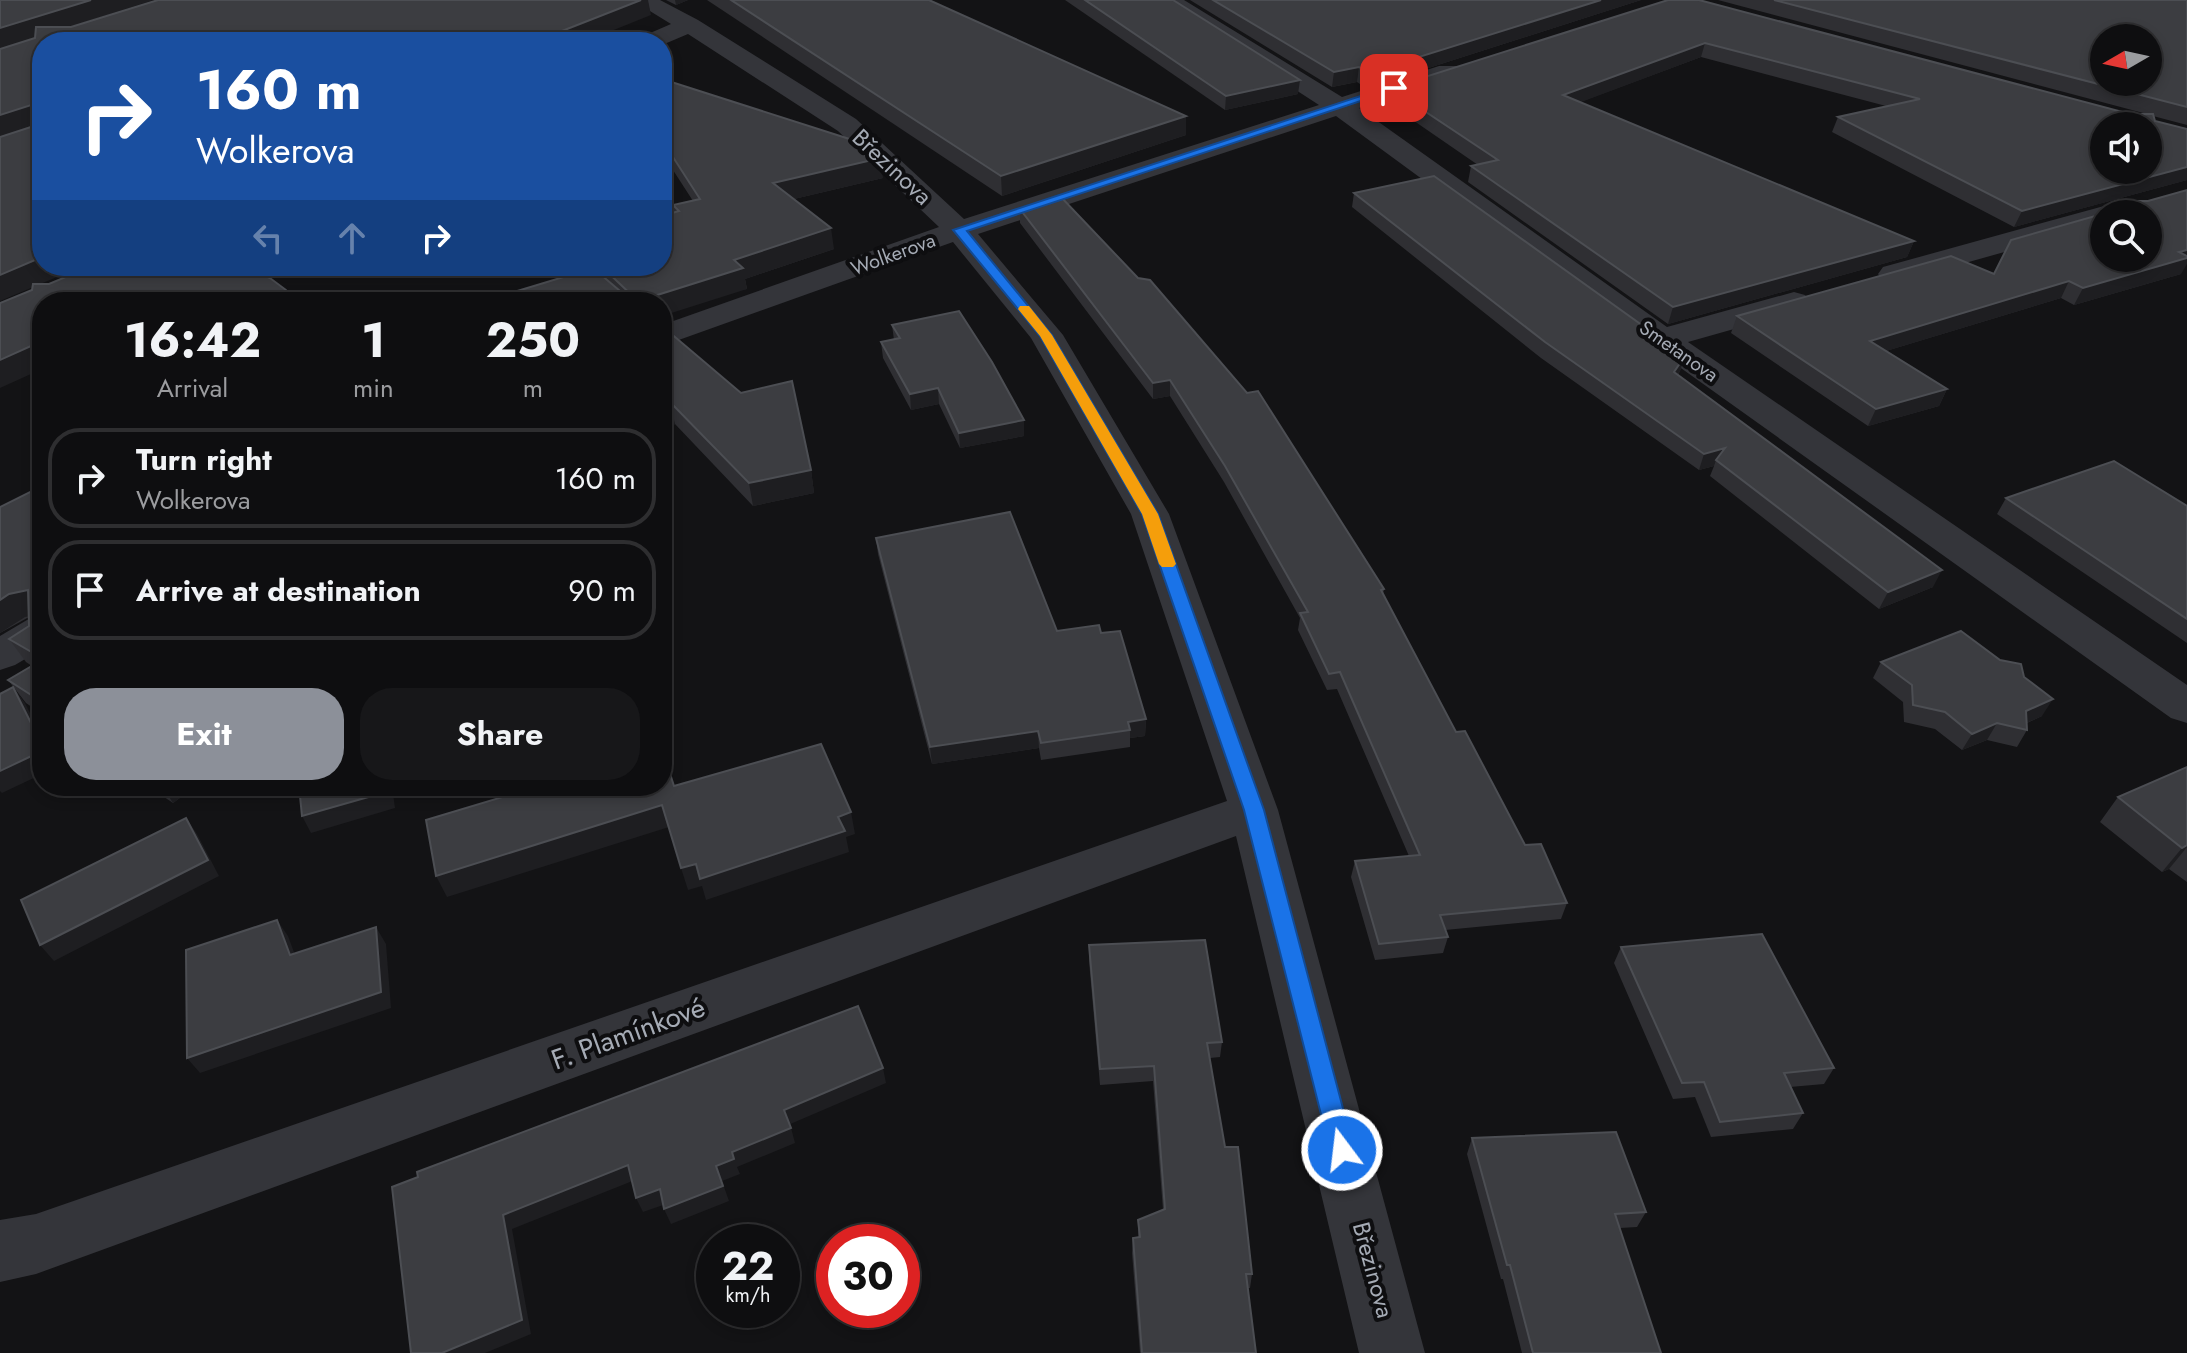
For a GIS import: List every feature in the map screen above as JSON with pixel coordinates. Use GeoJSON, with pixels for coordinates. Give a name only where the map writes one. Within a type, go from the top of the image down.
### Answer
{"type":"FeatureCollection","features":[{"type":"Feature","properties":{"kind":"street","name":"Březinova"},"geometry":{"type":"LineString","coordinates":[[643,0],[690,25],[847,125],[959,230],[1046,335],[1150,514],[1254,810],[1392,1353]]}},
{"type":"Feature","properties":{"kind":"street","name":"Smetanova"},"geometry":{"type":"LineString","coordinates":[[1168,0],[1339,106],[1662,339],[2187,707]]}},
{"type":"Feature","properties":{"kind":"street"},"geometry":{"type":"LineString","coordinates":[[672,32],[690,25]]}},
{"type":"Feature","properties":{"kind":"street","name":"Wolkerova"},"geometry":{"type":"LineString","coordinates":[[672,332],[959,230],[1470,65]]}},
{"type":"Feature","properties":{"kind":"street"},"geometry":{"type":"LineString","coordinates":[[1860,283],[2090,219]]}},
{"type":"Feature","properties":{"kind":"street"},"geometry":{"type":"LineString","coordinates":[[1662,339],[1830,292]]}},
{"type":"Feature","properties":{"kind":"street"},"geometry":{"type":"LineString","coordinates":[[0,655],[32,636]]}},
{"type":"Feature","properties":{"kind":"street","name":"F. Plamínkové"},"geometry":{"type":"LineString","coordinates":[[0,1251],[51,1239],[1254,810]]}},
{"type":"Feature","properties":{"kind":"building"},"geometry":{"type":"Polygon","coordinates":[[[0,0],[91,0],[0,28],[0,0]]]}},
{"type":"Feature","properties":{"kind":"building"},"geometry":{"type":"Polygon","coordinates":[[[158,0],[641,0],[559,32],[36,32],[36,27],[71,27],[158,0]]]}},
{"type":"Feature","properties":{"kind":"building"},"geometry":{"type":"Polygon","coordinates":[[[731,0],[929,0],[1186,116],[1001,176],[731,0]]]}},
{"type":"Feature","properties":{"kind":"building"},"geometry":{"type":"Polygon","coordinates":[[[1085,0],[1173,0],[1300,80],[1226,96],[1085,0]]]}},
{"type":"Feature","properties":{"kind":"building"},"geometry":{"type":"Polygon","coordinates":[[[1213,0],[1601,0],[1368,73],[1359,67],[1334,72],[1213,0]]]}},
{"type":"Feature","properties":{"kind":"building"},"geometry":{"type":"Polygon","coordinates":[[[1668,0],[1699,0],[2122,112],[2090,112],[2090,184],[2123,184],[2022,211],[1838,117],[1920,99],[1705,43],[1563,95],[1914,241],[1673,307],[1471,166],[1498,160],[1390,88],[1668,0]]]}},
{"type":"Feature","properties":{"kind":"building"},"geometry":{"type":"Polygon","coordinates":[[[1774,0],[2187,0],[2187,107],[2145,96],[2162,96],[2162,24],[2090,24],[2090,82],[1774,0]]]}},
{"type":"Feature","properties":{"kind":"building"},"geometry":{"type":"Polygon","coordinates":[[[32,39],[32,106],[0,115],[0,49],[32,39]]]}},
{"type":"Feature","properties":{"kind":"building"},"geometry":{"type":"Polygon","coordinates":[[[672,82],[865,144],[881,158],[773,183],[831,228],[734,260],[743,268],[667,292],[628,292],[612,276],[672,276],[672,213],[679,211],[673,205],[700,199],[672,156],[672,82]]]}},
{"type":"Feature","properties":{"kind":"building"},"geometry":{"type":"Polygon","coordinates":[[[2162,123],[2187,129],[2187,167],[2162,174],[2162,123]]]}},
{"type":"Feature","properties":{"kind":"building"},"geometry":{"type":"Polygon","coordinates":[[[32,127],[32,261],[0,275],[0,137],[32,127]]]}},
{"type":"Feature","properties":{"kind":"building"},"geometry":{"type":"Polygon","coordinates":[[[1434,176],[1685,356],[1674,372],[1942,570],[1888,592],[1716,460],[1725,448],[1704,454],[1545,342],[1354,193],[1434,176]]]}},
{"type":"Feature","properties":{"kind":"building"},"geometry":{"type":"Polygon","coordinates":[[[2187,190],[2187,250],[2179,252],[2187,258],[2162,265],[2162,200],[2152,200],[2187,190]]]}},
{"type":"Feature","properties":{"kind":"building"},"geometry":{"type":"Polygon","coordinates":[[[1060,196],[1138,278],[1150,280],[1247,393],[1258,391],[1384,589],[1381,590],[1456,732],[1465,731],[1525,845],[1541,844],[1567,903],[1440,915],[1448,937],[1379,944],[1355,861],[1420,855],[1340,672],[1329,674],[1300,613],[1308,612],[1225,466],[1170,380],[1153,383],[1020,209],[1060,196]]]}},
{"type":"Feature","properties":{"kind":"building"},"geometry":{"type":"Polygon","coordinates":[[[2090,218],[2090,272],[2138,272],[2083,288],[2069,281],[1870,341],[1947,389],[1876,409],[1737,316],[1951,256],[1994,274],[2011,240],[2090,218]]]}},
{"type":"Feature","properties":{"kind":"building"},"geometry":{"type":"Polygon","coordinates":[[[68,276],[265,276],[287,292],[32,292],[32,346],[0,360],[0,303],[32,290],[33,284],[49,284],[68,276]]]}},
{"type":"Feature","properties":{"kind":"building"},"geometry":{"type":"Polygon","coordinates":[[[567,276],[602,276],[621,292],[514,292],[567,276]]]}},
{"type":"Feature","properties":{"kind":"building"},"geometry":{"type":"Polygon","coordinates":[[[959,311],[1024,420],[959,433],[938,388],[910,394],[881,342],[900,338],[892,325],[959,311]]]}},
{"type":"Feature","properties":{"kind":"building"},"geometry":{"type":"Polygon","coordinates":[[[672,334],[741,393],[792,381],[811,470],[749,483],[672,404],[672,334]]]}},
{"type":"Feature","properties":{"kind":"building"},"geometry":{"type":"Polygon","coordinates":[[[2114,461],[2187,506],[2187,619],[2006,498],[2114,461]]]}},
{"type":"Feature","properties":{"kind":"building"},"geometry":{"type":"Polygon","coordinates":[[[32,491],[32,652],[9,639],[29,626],[28,590],[9,594],[0,600],[0,507],[32,491]]]}},
{"type":"Feature","properties":{"kind":"building"},"geometry":{"type":"Polygon","coordinates":[[[1010,512],[1057,631],[1099,625],[1101,633],[1120,631],[1146,719],[1128,722],[1130,730],[1041,743],[1038,731],[930,747],[876,538],[1010,512]]]}},
{"type":"Feature","properties":{"kind":"building"},"geometry":{"type":"Polygon","coordinates":[[[1961,631],[2000,660],[2021,664],[2024,677],[2053,699],[2026,711],[2027,730],[1997,723],[1972,734],[1945,712],[1913,705],[1912,685],[1881,662],[1961,631]]]}},
{"type":"Feature","properties":{"kind":"building"},"geometry":{"type":"Polygon","coordinates":[[[32,666],[32,696],[8,680],[32,666]]]}},
{"type":"Feature","properties":{"kind":"building"},"geometry":{"type":"Polygon","coordinates":[[[13,687],[32,725],[32,756],[0,771],[0,694],[13,687]]]}},
{"type":"Feature","properties":{"kind":"building"},"geometry":{"type":"Polygon","coordinates":[[[821,744],[851,812],[838,817],[845,831],[700,879],[696,864],[681,868],[662,805],[436,876],[426,820],[506,796],[672,796],[672,780],[674,786],[821,744]]]}},
{"type":"Feature","properties":{"kind":"building"},"geometry":{"type":"Polygon","coordinates":[[[2187,767],[2187,845],[2182,848],[2118,797],[2187,767]]]}},
{"type":"Feature","properties":{"kind":"building"},"geometry":{"type":"Polygon","coordinates":[[[300,796],[372,796],[302,816],[300,796]]]}},
{"type":"Feature","properties":{"kind":"building"},"geometry":{"type":"Polygon","coordinates":[[[186,818],[208,860],[40,945],[21,900],[186,818]]]}},
{"type":"Feature","properties":{"kind":"building"},"geometry":{"type":"Polygon","coordinates":[[[277,920],[290,955],[376,927],[381,992],[187,1058],[186,950],[277,920]]]}},
{"type":"Feature","properties":{"kind":"building"},"geometry":{"type":"Polygon","coordinates":[[[1762,934],[1834,1068],[1784,1073],[1803,1113],[1720,1122],[1704,1082],[1682,1083],[1621,947],[1762,934]]]}},
{"type":"Feature","properties":{"kind":"building"},"geometry":{"type":"Polygon","coordinates":[[[1205,940],[1222,1042],[1207,1043],[1225,1147],[1238,1147],[1252,1274],[1246,1274],[1256,1353],[1142,1353],[1133,1238],[1140,1237],[1138,1220],[1165,1209],[1154,1066],[1100,1069],[1089,945],[1205,940]]]}},
{"type":"Feature","properties":{"kind":"building"},"geometry":{"type":"Polygon","coordinates":[[[858,1006],[883,1068],[784,1110],[791,1128],[732,1152],[734,1159],[716,1166],[723,1186],[664,1209],[660,1189],[636,1198],[628,1165],[503,1215],[522,1320],[442,1353],[411,1353],[392,1187],[418,1177],[417,1172],[858,1006]]]}},
{"type":"Feature","properties":{"kind":"building"},"geometry":{"type":"Polygon","coordinates":[[[1616,1132],[1646,1212],[1615,1214],[1661,1353],[1533,1353],[1472,1138],[1616,1132]]]}},
{"type":"Feature","properties":{"kind":"slow traffic"},"geometry":{"type":"LineString","coordinates":[[1025,309],[1046,335],[1150,514],[1167,564]]}},
{"type":"Feature","properties":{"kind":"route"},"geometry":{"type":"LineString","coordinates":[[1342,1150],[1254,810],[1150,514],[1046,335],[959,230],[1394,88]]}}]}
